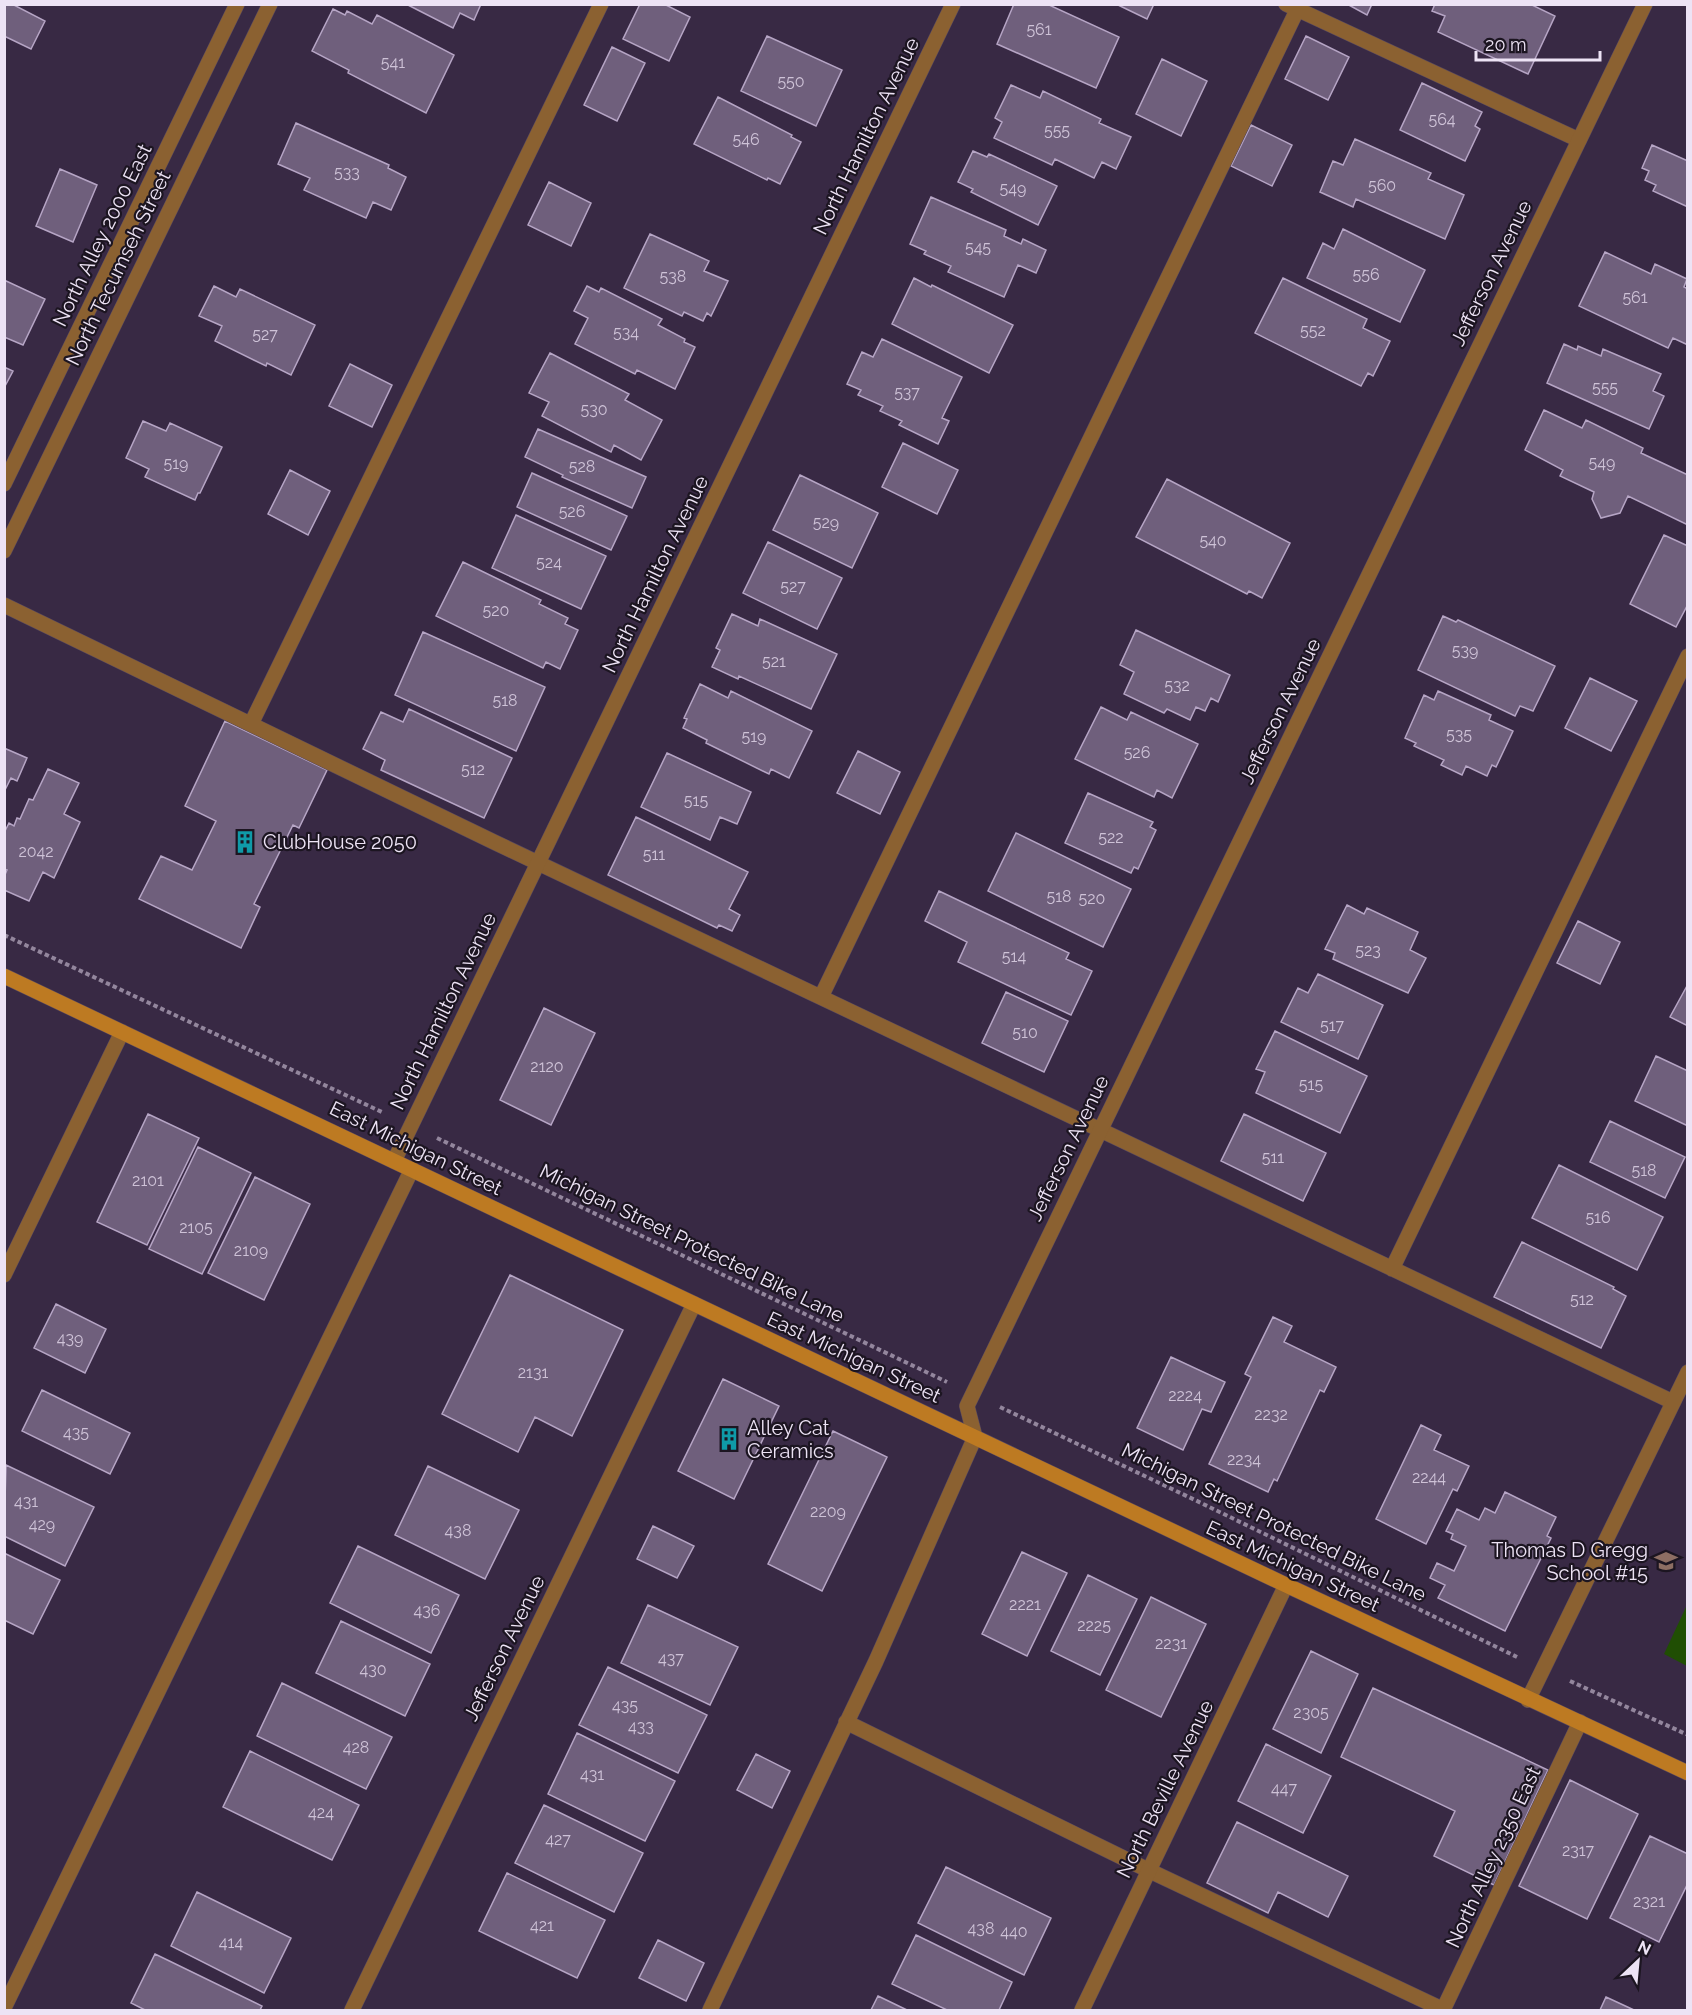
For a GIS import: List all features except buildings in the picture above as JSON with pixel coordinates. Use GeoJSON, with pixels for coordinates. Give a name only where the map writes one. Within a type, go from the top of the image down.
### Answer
{"type":"FeatureCollection","features":[{"type":"Feature","properties":{"kind":"main road","name":"East Michigan Street"},"geometry":{"type":"LineString","coordinates":[[4,976],[1286,1586],[1688,1773]]}},
{"type":"Feature","properties":{"kind":"street","name":"North Alley 2000 East"},"geometry":{"type":"LineString","coordinates":[[4,484],[237,4]]}},
{"type":"Feature","properties":{"kind":"street","name":"North Tecumseh Street"},"geometry":{"type":"LineString","coordinates":[[4,551],[270,4]]}},
{"type":"Feature","properties":{"kind":"street"},"geometry":{"type":"LineString","coordinates":[[251,724],[601,4]]}},
{"type":"Feature","properties":{"kind":"street","name":"North Hamilton Avenue"},"geometry":{"type":"LineString","coordinates":[[394,1161],[953,4]]}},
{"type":"Feature","properties":{"kind":"street","name":"Jefferson Avenue"},"geometry":{"type":"LineString","coordinates":[[975,1437],[967,1406],[1645,4]]}},
{"type":"Feature","properties":{"kind":"street"},"geometry":{"type":"LineString","coordinates":[[821,997],[1294,6],[1579,140]]}},
{"type":"Feature","properties":{"kind":"street"},"geometry":{"type":"LineString","coordinates":[[4,605],[538,863],[1673,1402]]}},
{"type":"Feature","properties":{"kind":"street"},"geometry":{"type":"LineString","coordinates":[[1392,1269],[1688,656]]}},
{"type":"Feature","properties":{"kind":"street"},"geometry":{"type":"LineString","coordinates":[[4,1275],[122,1032]]}},
{"type":"Feature","properties":{"kind":"street"},"geometry":{"type":"LineString","coordinates":[[4,2008],[412,1169]]}},
{"type":"Feature","properties":{"kind":"street","name":"Jefferson Avenue"},"geometry":{"type":"LineString","coordinates":[[352,2010],[694,1304]]}},
{"type":"Feature","properties":{"kind":"street"},"geometry":{"type":"LineString","coordinates":[[1528,1700],[1688,1372]]}},
{"type":"Feature","properties":{"kind":"street"},"geometry":{"type":"LineString","coordinates":[[710,2010],[876,1661],[975,1437]]}},
{"type":"Feature","properties":{"kind":"street","name":"North Beville Avenue"},"geometry":{"type":"LineString","coordinates":[[1082,2010],[1286,1586]]}},
{"type":"Feature","properties":{"kind":"street"},"geometry":{"type":"LineString","coordinates":[[846,1722],[1444,2010]]}},
{"type":"Feature","properties":{"kind":"street","name":"North Alley 2350 East"},"geometry":{"type":"LineString","coordinates":[[1444,2010],[1580,1722]]}},
{"type":"Feature","properties":{"kind":"path"},"geometry":{"type":"LineString","coordinates":[[4,935],[382,1111]]}},
{"type":"Feature","properties":{"kind":"path","name":"Michigan Street Protected Bike Lane"},"geometry":{"type":"LineString","coordinates":[[439,1139],[932,1375]]}},
{"type":"Feature","properties":{"kind":"path","name":"Michigan Street Protected Bike Lane"},"geometry":{"type":"LineString","coordinates":[[1019,1416],[1515,1656]]}},
{"type":"Feature","properties":{"kind":"path"},"geometry":{"type":"LineString","coordinates":[[1564,1678],[1688,1735]]}},
{"type":"Feature","properties":{"kind":"green space"},"geometry":{"type":"Polygon","coordinates":[[[1687,1605],[1687,1666],[1664,1654],[1687,1605]]]}},
{"type":"Feature","properties":{"kind":"place","name":"ClubHouse 2050"},"geometry":{"type":"Point","coordinates":[245,842]}},
{"type":"Feature","properties":{"kind":"place","name":"Alley Cat Ceramics"},"geometry":{"type":"Point","coordinates":[729,1439]}},
{"type":"Feature","properties":{"kind":"place","name":"Thomas D Gregg School #15"},"geometry":{"type":"Point","coordinates":[1666,1561]}}]}
